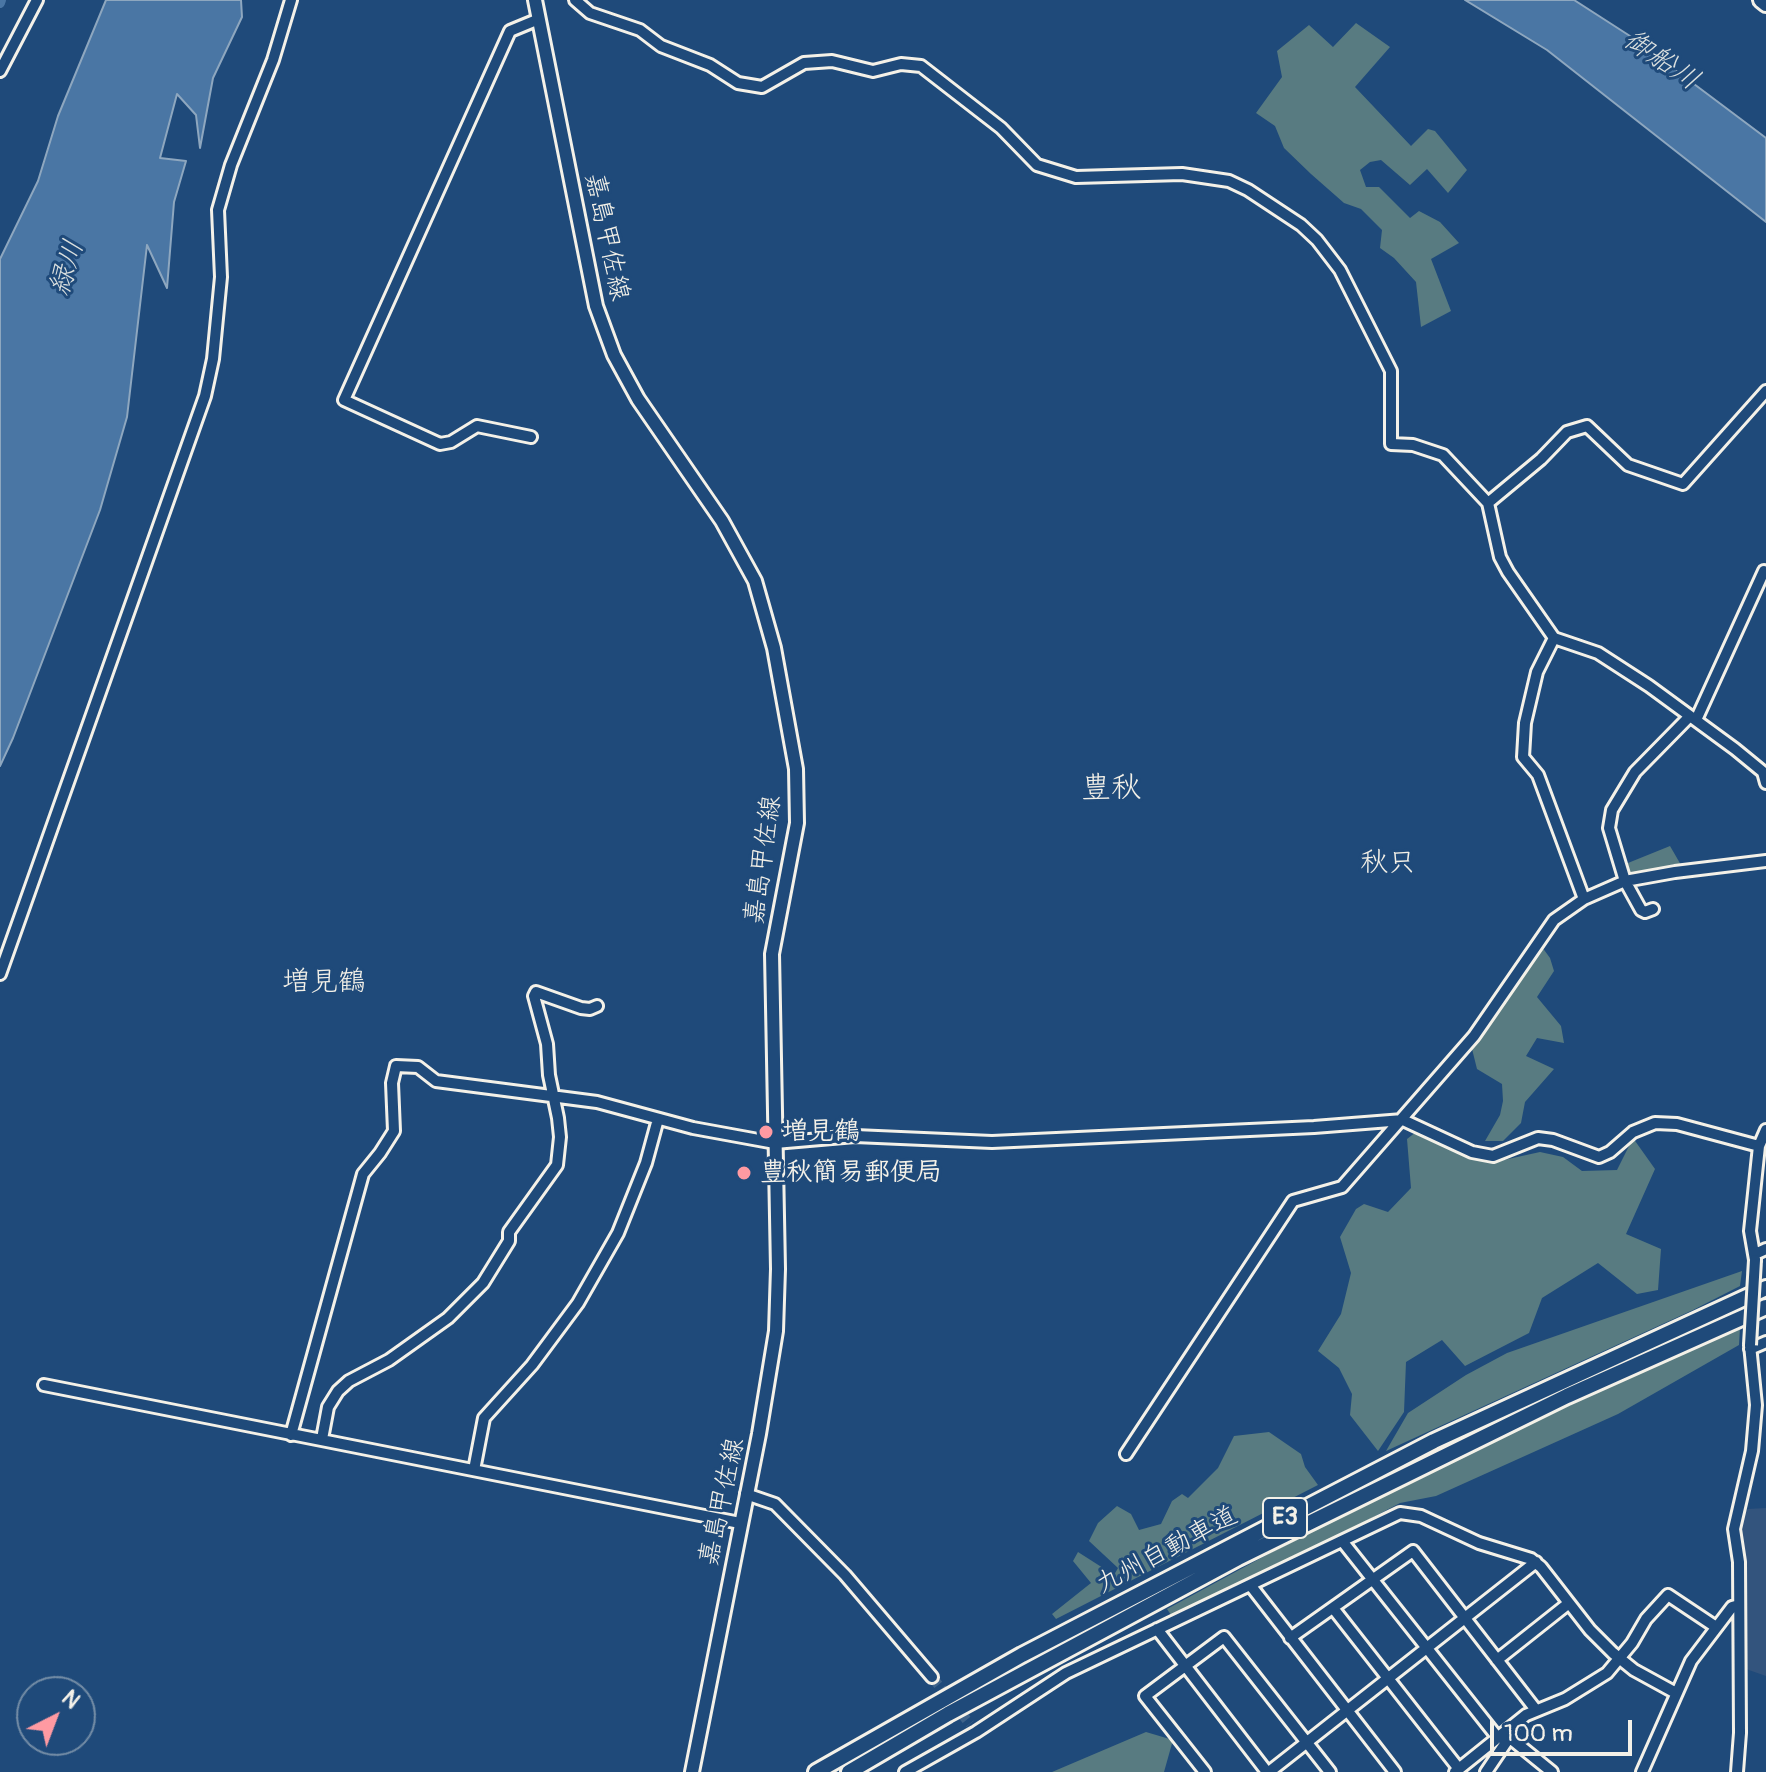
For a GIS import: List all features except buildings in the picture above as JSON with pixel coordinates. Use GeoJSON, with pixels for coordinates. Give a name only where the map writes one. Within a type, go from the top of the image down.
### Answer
{"type":"FeatureCollection","features":[{"type":"Feature","properties":{"kind":"highway"},"geometry":{"type":"LineString","coordinates":[[1761,0],[1766,4]]}},
{"type":"Feature","properties":{"kind":"highway","name":"九州自動車道"},"geometry":{"type":"LineString","coordinates":[[816,1772],[1036,1647],[1434,1441],[1766,1288]]}},
{"type":"Feature","properties":{"kind":"highway","name":"九州自動車道"},"geometry":{"type":"LineString","coordinates":[[849,1772],[948,1714],[1238,1558],[1567,1396],[1766,1307]]}},
{"type":"Feature","properties":{"kind":"main road","name":"嘉島甲佐線"},"geometry":{"type":"LineString","coordinates":[[535,0],[596,306],[614,355],[638,399],[738,548],[755,581],[777,662],[796,769],[797,823],[772,954],[778,1269],[776,1331],[759,1434],[692,1772]]}},
{"type":"Feature","properties":{"kind":"street"},"geometry":{"type":"LineString","coordinates":[[0,71],[37,0]]}},
{"type":"Feature","properties":{"kind":"street"},"geometry":{"type":"LineString","coordinates":[[0,974],[205,396],[213,359],[221,277],[218,210],[231,165],[273,60],[291,0]]}},
{"type":"Feature","properties":{"kind":"street"},"geometry":{"type":"LineString","coordinates":[[575,0],[590,13],[640,30],[661,46],[710,65],[738,83],[762,87],[804,63],[832,61],[873,71],[901,64],[921,66],[1001,128],[1037,165],[1076,177],[1182,174],[1229,181],[1248,190],[1301,225],[1340,270],[1391,371],[1391,444],[1413,445],[1443,455],[1488,503],[1500,557],[1554,638],[1598,653],[1693,718],[1763,772],[1766,783]]}},
{"type":"Feature","properties":{"kind":"street"},"geometry":{"type":"LineString","coordinates":[[531,437],[477,426],[451,442],[440,444],[344,400],[510,31],[539,19]]}},
{"type":"Feature","properties":{"kind":"street"},"geometry":{"type":"LineString","coordinates":[[1488,503],[1541,459],[1567,432],[1587,426],[1628,465],[1683,484],[1766,391]]}},
{"type":"Feature","properties":{"kind":"street"},"geometry":{"type":"LineString","coordinates":[[1653,909],[1641,910],[1625,881],[1609,828],[1612,810],[1635,772],[1693,718],[1764,571]]}},
{"type":"Feature","properties":{"kind":"street"},"geometry":{"type":"LineString","coordinates":[[1554,638],[1537,672],[1525,723],[1523,757],[1538,775],[1584,899]]}},
{"type":"Feature","properties":{"kind":"street"},"geometry":{"type":"LineString","coordinates":[[1126,1454],[1293,1201],[1342,1187],[1474,1036],[1554,920],[1584,899],[1625,881],[1766,861]]}},
{"type":"Feature","properties":{"kind":"street"},"geometry":{"type":"LineString","coordinates":[[322,1439],[328,1407],[338,1391],[448,1318],[483,1283],[509,1241],[509,1232],[557,1165],[560,1137],[547,1044],[534,996],[536,992],[581,1008],[597,1006]]}},
{"type":"Feature","properties":{"kind":"street"},"geometry":{"type":"LineString","coordinates":[[291,1435],[363,1174],[394,1131],[392,1083],[396,1066],[418,1067],[436,1081],[597,1102],[658,1119],[775,1143],[855,1136],[992,1142],[1403,1120],[1472,1152],[1493,1156],[1538,1138],[1553,1140],[1599,1157],[1633,1132],[1655,1123],[1677,1124],[1759,1146]]}},
{"type":"Feature","properties":{"kind":"street"},"geometry":{"type":"LineString","coordinates":[[474,1470],[484,1418],[532,1365],[578,1303],[618,1233],[637,1190],[658,1119]]}},
{"type":"Feature","properties":{"kind":"street"},"geometry":{"type":"LineString","coordinates":[[1737,1772],[1740,1733],[1739,1562],[1734,1529],[1752,1451],[1756,1405],[1750,1347],[1755,1257],[1750,1231],[1759,1146],[1766,1130]]}},
{"type":"Feature","properties":{"kind":"street"},"geometry":{"type":"LineString","coordinates":[[1755,1257],[1766,1249]]}},
{"type":"Feature","properties":{"kind":"street"},"geometry":{"type":"LineString","coordinates":[[1750,1347],[1766,1342]]}},
{"type":"Feature","properties":{"kind":"street"},"geometry":{"type":"LineString","coordinates":[[44,1385],[740,1523]]}},
{"type":"Feature","properties":{"kind":"street"},"geometry":{"type":"LineString","coordinates":[[746,1494],[775,1504],[845,1575],[932,1677]]}},
{"type":"Feature","properties":{"kind":"street"},"geometry":{"type":"LineString","coordinates":[[905,1772],[1055,1679],[1343,1542],[1391,1515],[1405,1513],[1421,1516],[1479,1543],[1536,1562],[1590,1630],[1619,1658],[1676,1693]]}},
{"type":"Feature","properties":{"kind":"street"},"geometry":{"type":"LineString","coordinates":[[1343,1542],[1427,1650],[1504,1736],[1552,1772]]}},
{"type":"Feature","properties":{"kind":"street"},"geometry":{"type":"LineString","coordinates":[[1290,1638],[1413,1551],[1536,1710]]}},
{"type":"Feature","properties":{"kind":"street"},"geometry":{"type":"LineString","coordinates":[[1157,1629],[1268,1772],[1536,1562]]}},
{"type":"Feature","properties":{"kind":"street"},"geometry":{"type":"LineString","coordinates":[[1251,1586],[1395,1772]]}},
{"type":"Feature","properties":{"kind":"street"},"geometry":{"type":"LineString","coordinates":[[1333,1608],[1457,1771],[1504,1736],[1517,1721],[1565,1699],[1607,1673],[1646,1619],[1668,1595],[1716,1627]]}},
{"type":"Feature","properties":{"kind":"street"},"geometry":{"type":"LineString","coordinates":[[1497,1660],[1569,1603]]}},
{"type":"Feature","properties":{"kind":"street"},"geometry":{"type":"LineString","coordinates":[[1642,1772],[1691,1661],[1732,1607],[1739,1605]]}},
{"type":"Feature","properties":{"kind":"street"},"geometry":{"type":"LineString","coordinates":[[1205,1772],[1145,1696],[1224,1637],[1330,1772]]}},
{"type":"Feature","properties":{"kind":"street"},"geometry":{"type":"LineString","coordinates":[[1486,1772],[1504,1736]]}},
{"type":"Feature","properties":{"kind":"shaded area"},"geometry":{"type":"Polygon","coordinates":[[[1766,1508],[1766,1676],[1746,1669],[1744,1570],[1739,1534],[1742,1515],[1748,1509],[1766,1508]]]}},
{"type":"Feature","properties":{"kind":"green space"},"geometry":{"type":"Polygon","coordinates":[[[1356,23],[1390,47],[1355,87],[1411,146],[1428,129],[1435,131],[1467,170],[1448,193],[1427,169],[1410,185],[1381,160],[1370,162],[1360,170],[1366,187],[1379,187],[1410,218],[1419,211],[1440,222],[1459,243],[1431,259],[1451,311],[1421,327],[1416,282],[1380,248],[1382,230],[1361,209],[1344,203],[1311,174],[1284,148],[1275,126],[1256,113],[1282,77],[1277,51],[1309,25],[1333,47],[1356,23]]]}},
{"type":"Feature","properties":{"kind":"green space"},"geometry":{"type":"Polygon","coordinates":[[[1670,846],[1681,865],[1627,876],[1623,865],[1670,846]]]}},
{"type":"Feature","properties":{"kind":"green space"},"geometry":{"type":"Polygon","coordinates":[[[1542,947],[1554,971],[1537,997],[1561,1026],[1564,1043],[1537,1038],[1526,1056],[1554,1069],[1525,1102],[1521,1123],[1503,1141],[1485,1141],[1500,1115],[1502,1084],[1477,1069],[1471,1045],[1542,947]]]}},
{"type":"Feature","properties":{"kind":"green space"},"geometry":{"type":"Polygon","coordinates":[[[1416,1132],[1490,1163],[1540,1152],[1563,1157],[1582,1171],[1617,1170],[1633,1138],[1655,1169],[1626,1234],[1661,1249],[1658,1290],[1637,1294],[1598,1263],[1542,1298],[1529,1333],[1465,1366],[1442,1340],[1406,1362],[1404,1412],[1378,1451],[1350,1415],[1352,1394],[1339,1368],[1318,1351],[1341,1314],[1351,1273],[1340,1237],[1356,1209],[1364,1204],[1388,1212],[1411,1188],[1407,1139],[1416,1132]]]}},
{"type":"Feature","properties":{"kind":"green space"},"geometry":{"type":"Polygon","coordinates":[[[1742,1271],[1740,1286],[1693,1310],[1386,1451],[1408,1413],[1466,1375],[1507,1353],[1742,1271]]]}},
{"type":"Feature","properties":{"kind":"green space"},"geometry":{"type":"Polygon","coordinates":[[[1740,1328],[1739,1345],[1618,1414],[1436,1496],[1400,1503],[1254,1580],[1193,1607],[1171,1615],[1167,1609],[1385,1495],[1559,1410],[1740,1328]]]}},
{"type":"Feature","properties":{"kind":"green space"},"geometry":{"type":"Polygon","coordinates":[[[1269,1432],[1301,1454],[1305,1467],[1318,1485],[1056,1619],[1052,1614],[1091,1583],[1073,1561],[1078,1552],[1114,1575],[1118,1568],[1089,1541],[1098,1523],[1117,1506],[1131,1514],[1139,1530],[1161,1524],[1172,1501],[1182,1494],[1188,1498],[1218,1468],[1234,1436],[1269,1432]]]}},
{"type":"Feature","properties":{"kind":"green space"},"geometry":{"type":"Polygon","coordinates":[[[1146,1732],[1173,1740],[1164,1772],[1052,1772],[1146,1732]]]}},
{"type":"Feature","properties":{"kind":"water","name":"緑川"},"geometry":{"type":"Polygon","coordinates":[[[106,0],[241,0],[242,17],[213,78],[200,148],[196,115],[177,94],[160,158],[186,161],[174,202],[167,288],[147,245],[127,417],[100,510],[0,766],[0,259],[38,181],[58,116],[106,0]]]}},
{"type":"Feature","properties":{"kind":"water","name":"御船川"},"geometry":{"type":"Polygon","coordinates":[[[1465,0],[1574,0],[1630,36],[1766,138],[1766,222],[1547,50],[1465,0]]]}},
{"type":"Feature","properties":{"kind":"tunnel"},"geometry":{"type":"LineString","coordinates":[[932,1677],[970,1724]]}},
{"type":"Feature","properties":{"kind":"place","name":"増見鶴"},"geometry":{"type":"Point","coordinates":[766,1132]}},
{"type":"Feature","properties":{"kind":"place","name":"豊秋簡易郵便局"},"geometry":{"type":"Point","coordinates":[744,1173]}},
{"type":"Feature","properties":{"kind":"district","name":"豊秋"},"geometry":{"type":"Point","coordinates":[1111,789]}},
{"type":"Feature","properties":{"kind":"district","name":"秋只"},"geometry":{"type":"Point","coordinates":[1388,864]}},
{"type":"Feature","properties":{"kind":"district","name":"増見鶴"},"geometry":{"type":"Point","coordinates":[324,983]}}]}
